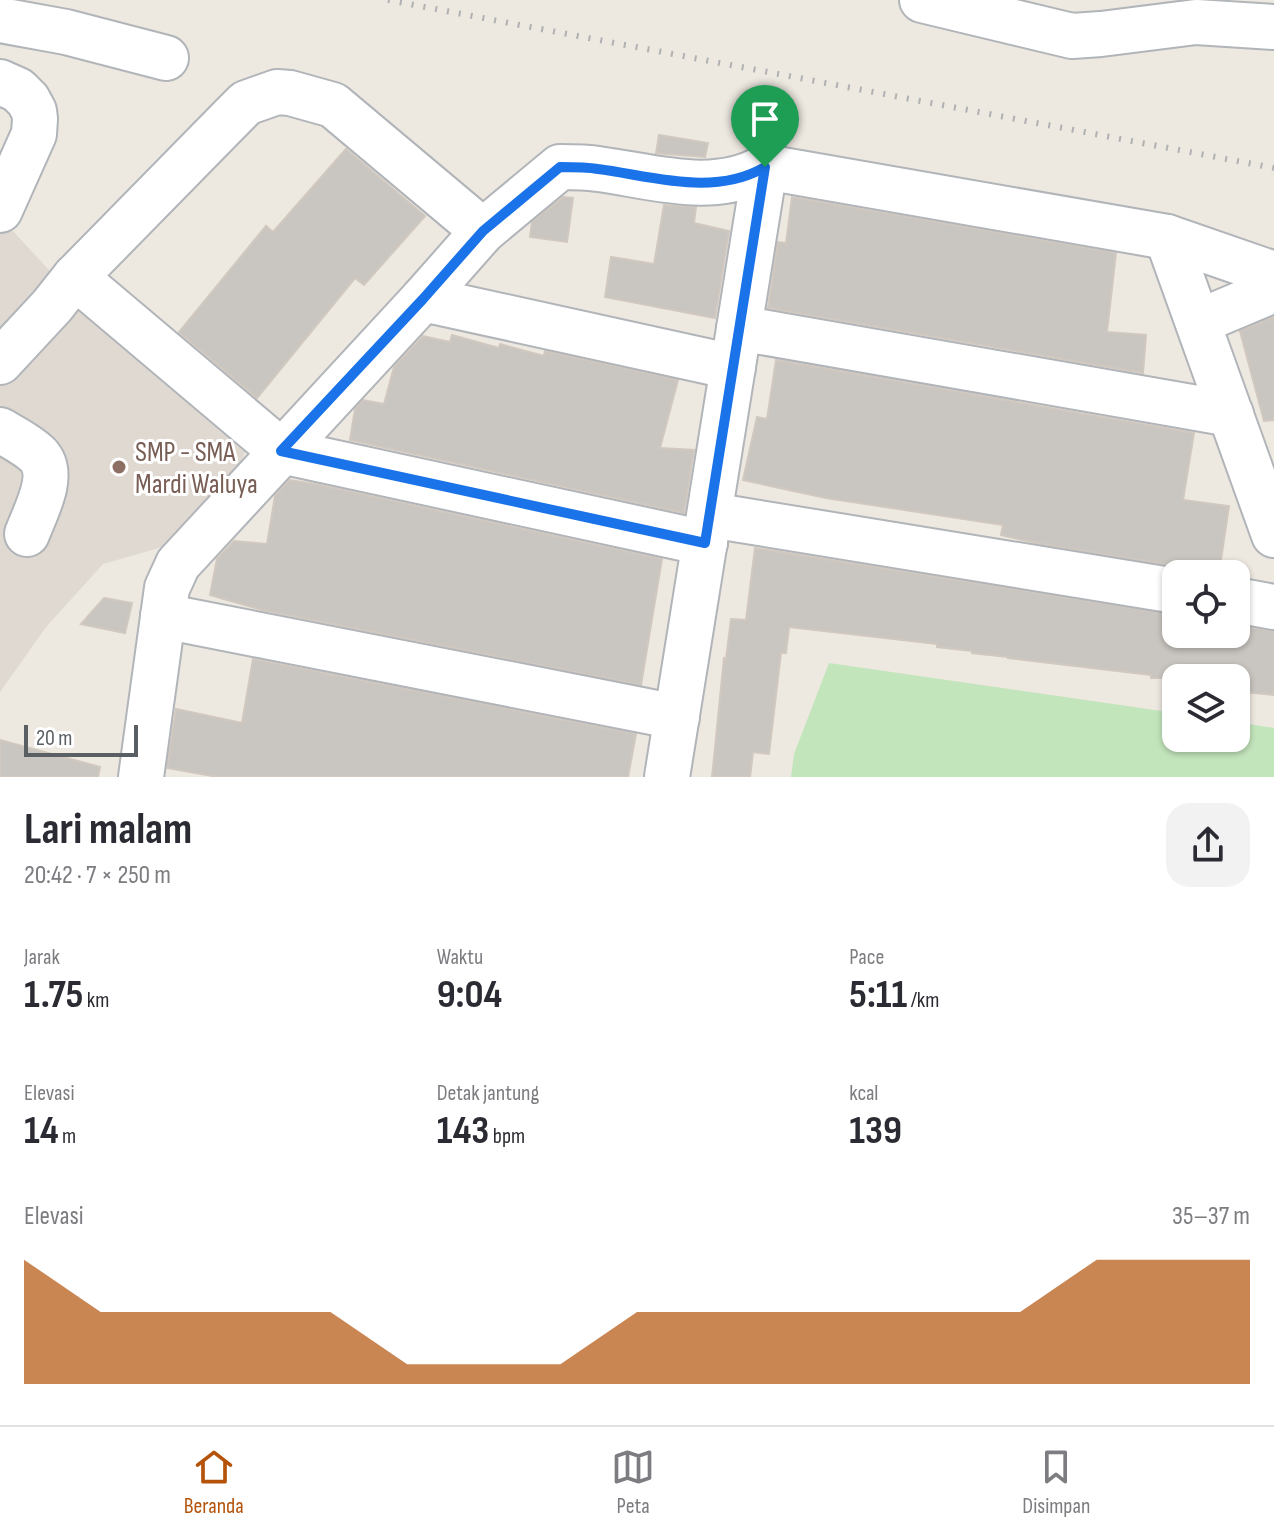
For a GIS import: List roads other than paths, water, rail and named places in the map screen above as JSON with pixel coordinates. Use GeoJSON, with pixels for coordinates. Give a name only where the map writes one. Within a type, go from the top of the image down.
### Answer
{"type":"FeatureCollection","features":[{"type":"Feature","properties":{"kind":"street"},"geometry":{"type":"LineString","coordinates":[[922,0],[1072,36],[1196,22],[1274,27]]}},
{"type":"Feature","properties":{"kind":"street"},"geometry":{"type":"LineString","coordinates":[[0,20],[66,32],[166,58]]}},
{"type":"Feature","properties":{"kind":"street"},"geometry":{"type":"LineString","coordinates":[[0,82],[18,90],[34,111],[34,134],[11,155],[0,210]]}},
{"type":"Feature","properties":{"kind":"street"},"geometry":{"type":"LineString","coordinates":[[0,362],[75,277],[246,103],[277,92],[333,105],[483,231]]}},
{"type":"Feature","properties":{"kind":"street"},"geometry":{"type":"LineString","coordinates":[[141,777],[167,588],[178,564],[483,231],[560,167],[595,168],[679,182],[734,180],[765,167],[1167,237],[1274,274]]}},
{"type":"Feature","properties":{"kind":"street"},"geometry":{"type":"LineString","coordinates":[[667,777],[765,167]]}},
{"type":"Feature","properties":{"kind":"street"},"geometry":{"type":"LineString","coordinates":[[1167,237],[1274,535]]}},
{"type":"Feature","properties":{"kind":"street"},"geometry":{"type":"LineString","coordinates":[[75,277],[281,451],[707,529],[1162,589]]}},
{"type":"Feature","properties":{"kind":"street"},"geometry":{"type":"LineString","coordinates":[[1198,322],[1274,290]]}},
{"type":"Feature","properties":{"kind":"street"},"geometry":{"type":"LineString","coordinates":[[423,299],[736,348],[1231,414]]}},
{"type":"Feature","properties":{"kind":"street"},"geometry":{"type":"LineString","coordinates":[[0,430],[37,454],[46,467],[44,489],[27,534]]}},
{"type":"Feature","properties":{"kind":"street"},"geometry":{"type":"LineString","coordinates":[[1250,603],[1274,607]]}},
{"type":"Feature","properties":{"kind":"street"},"geometry":{"type":"LineString","coordinates":[[163,616],[677,717]]}},
{"type":"Feature","properties":{"kind":"railway"},"geometry":{"type":"LineString","coordinates":[[388,0],[1274,168]]}},
{"type":"Feature","properties":{"kind":"place","name":"SMP - SMA Mardi Waluya"},"geometry":{"type":"Point","coordinates":[119,467]}}]}
